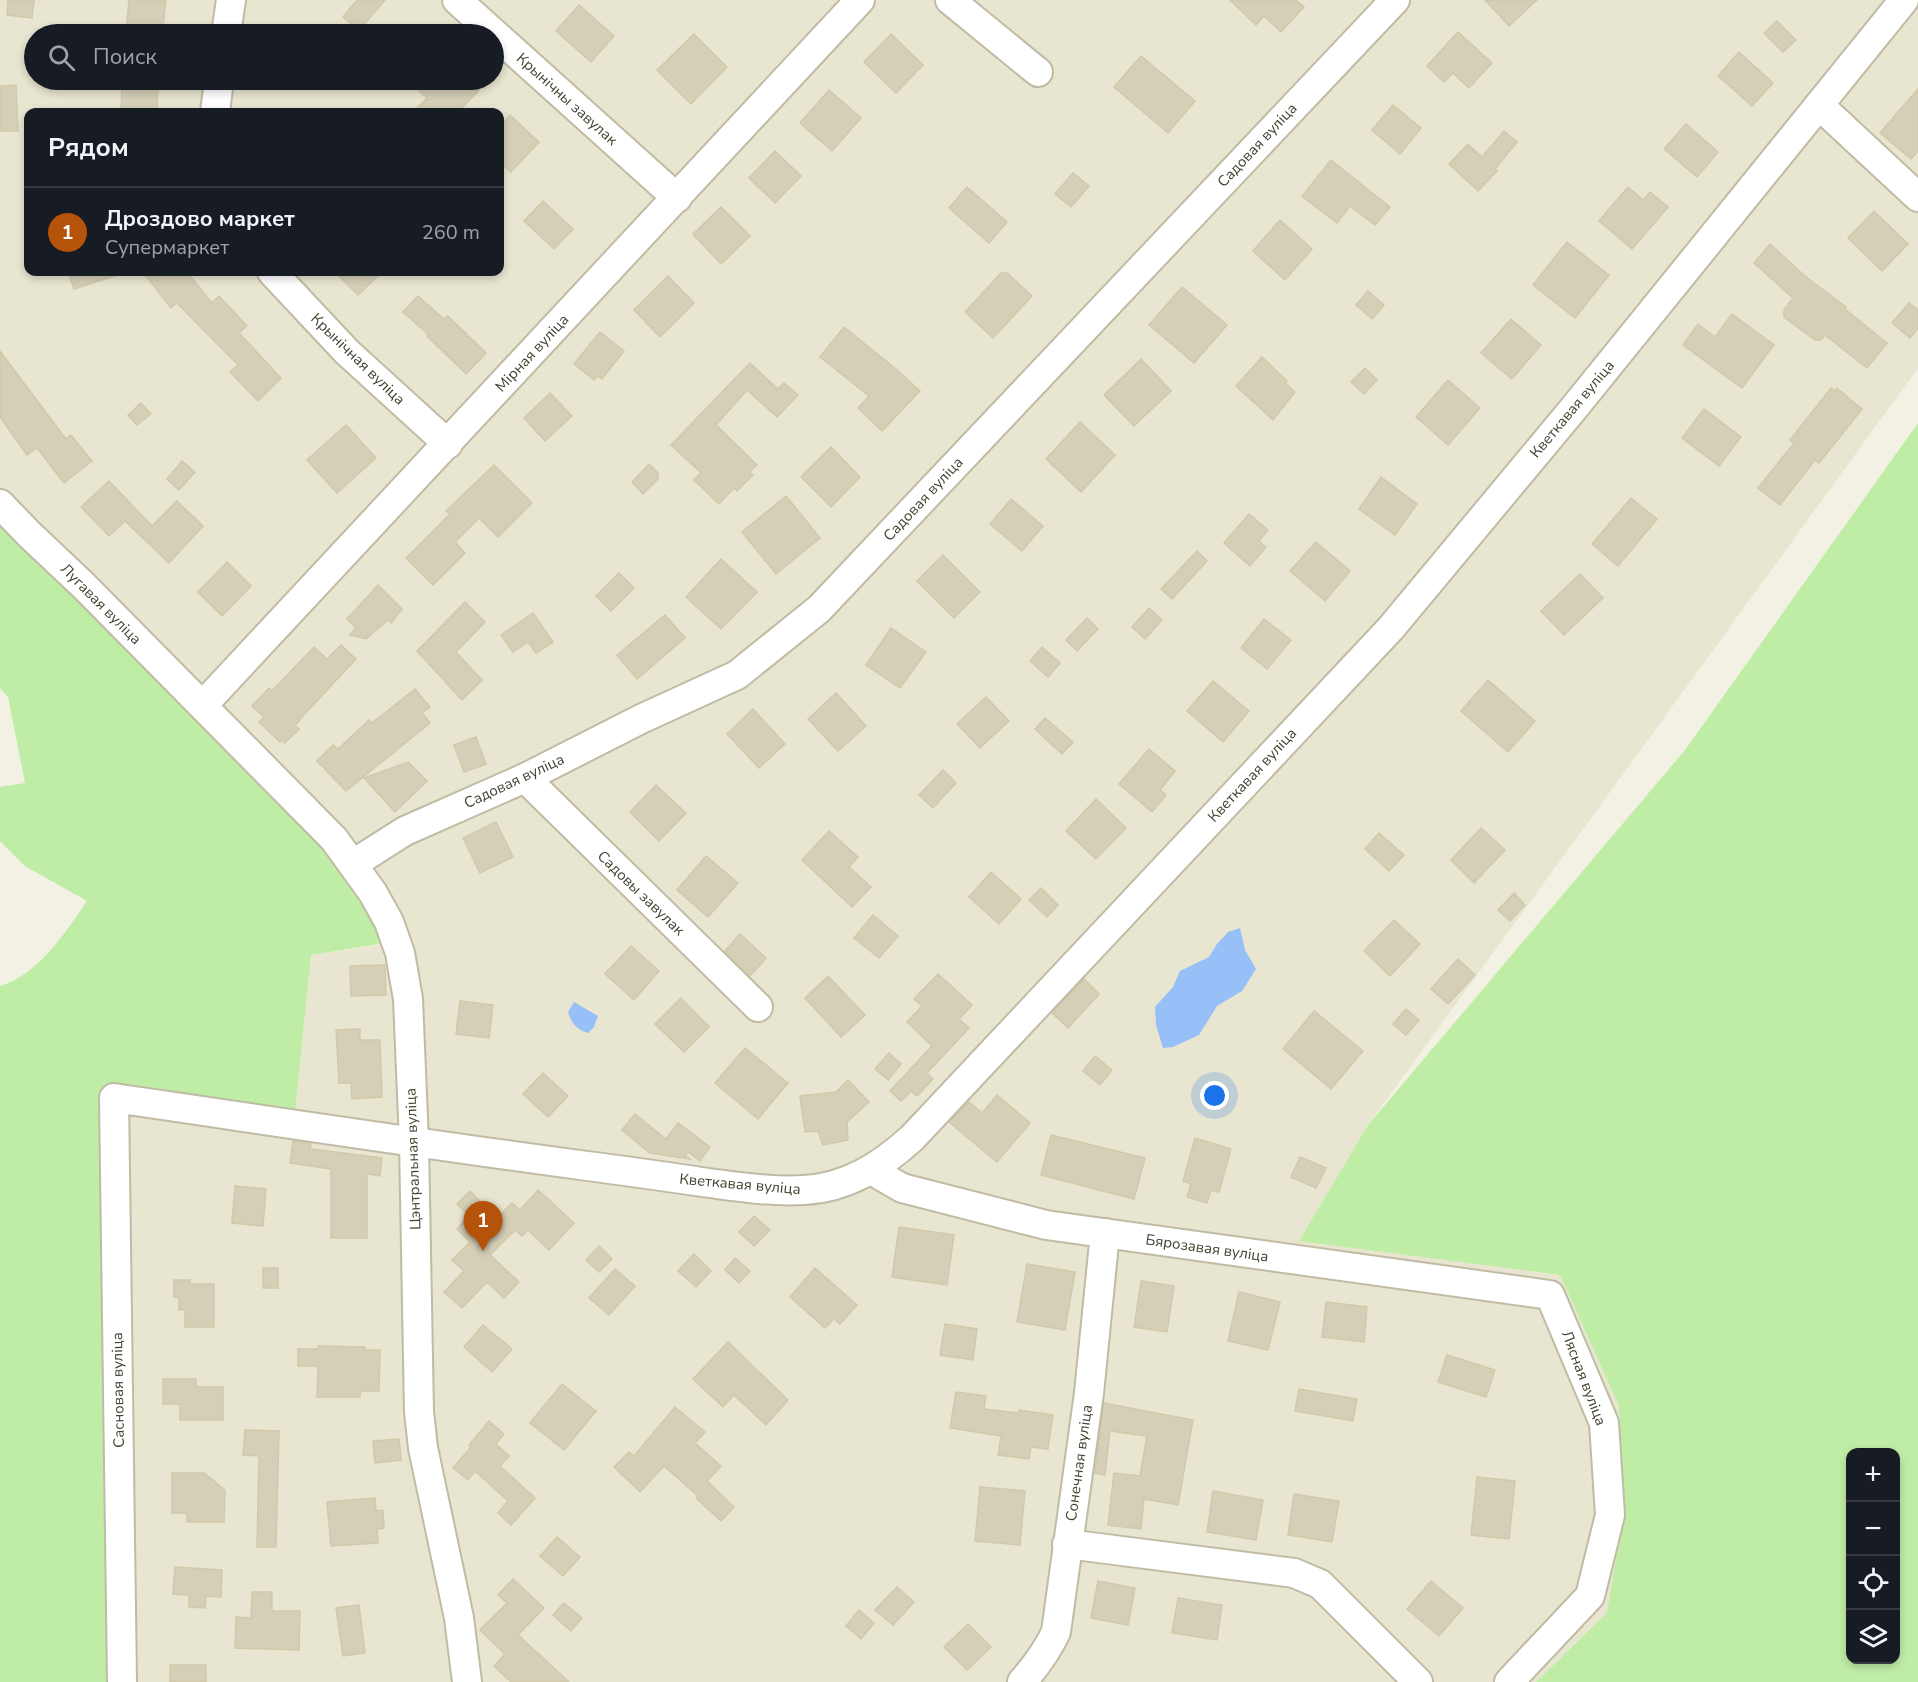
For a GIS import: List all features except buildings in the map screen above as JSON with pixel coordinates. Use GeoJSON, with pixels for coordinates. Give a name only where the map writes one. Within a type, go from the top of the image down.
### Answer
{"type":"FeatureCollection","features":[{"type":"Feature","properties":{"kind":"street"},"geometry":{"type":"LineString","coordinates":[[227,24],[231,0]]}},
{"type":"Feature","properties":{"kind":"street","name":"Крынічны завулак"},"geometry":{"type":"LineString","coordinates":[[458,0],[485,24]]}},
{"type":"Feature","properties":{"kind":"street","name":"Мірная вуліца"},"geometry":{"type":"LineString","coordinates":[[202,705],[860,0]]}},
{"type":"Feature","properties":{"kind":"street"},"geometry":{"type":"LineString","coordinates":[[950,0],[1038,72]]}},
{"type":"Feature","properties":{"kind":"street","name":"Садовая вуліца"},"geometry":{"type":"LineString","coordinates":[[352,864],[405,831],[525,778],[641,718],[737,675],[819,609],[1395,0]]}},
{"type":"Feature","properties":{"kind":"street","name":"Кветкавая вуліца"},"geometry":{"type":"LineString","coordinates":[[114,1098],[414,1142],[724,1185],[777,1190],[805,1191],[828,1186],[871,1170],[889,1159],[912,1138],[1391,628],[1574,408],[1905,0]]}},
{"type":"Feature","properties":{"kind":"street","name":"Крынічны завулак"},"geometry":{"type":"LineString","coordinates":[[504,42],[677,198]]}},
{"type":"Feature","properties":{"kind":"street"},"geometry":{"type":"LineString","coordinates":[[216,108],[218,90]]}},
{"type":"Feature","properties":{"kind":"street"},"geometry":{"type":"LineString","coordinates":[[1819,105],[1918,196]]}},
{"type":"Feature","properties":{"kind":"street","name":"Крынічная вуліца"},"geometry":{"type":"LineString","coordinates":[[276,276],[347,352],[448,444]]}},
{"type":"Feature","properties":{"kind":"street","name":"Лугавая вуліца"},"geometry":{"type":"LineString","coordinates":[[0,504],[202,705]]}},
{"type":"Feature","properties":{"kind":"street","name":"Цэнтральная вуліца"},"geometry":{"type":"LineString","coordinates":[[202,705],[334,839],[374,893],[389,922],[400,953],[408,999],[414,1142],[420,1413],[423,1448],[459,1618],[466,1682]]}},
{"type":"Feature","properties":{"kind":"street","name":"Садовы завулак"},"geometry":{"type":"LineString","coordinates":[[525,778],[758,1007]]}},
{"type":"Feature","properties":{"kind":"street","name":"Сасновая вуліца"},"geometry":{"type":"LineString","coordinates":[[114,1098],[122,1682]]}},
{"type":"Feature","properties":{"kind":"street","name":"Бярозавая вуліца"},"geometry":{"type":"LineString","coordinates":[[871,1170],[902,1188],[1046,1225],[1550,1295]]}},
{"type":"Feature","properties":{"kind":"street","name":"Сонечная вуліца"},"geometry":{"type":"LineString","coordinates":[[1022,1682],[1037,1666],[1056,1632],[1089,1393],[1105,1233]]}},
{"type":"Feature","properties":{"kind":"street","name":"Лясная вуліца"},"geometry":{"type":"LineString","coordinates":[[1509,1682],[1590,1596],[1610,1515],[1604,1423],[1550,1295]]}},
{"type":"Feature","properties":{"kind":"street"},"geometry":{"type":"LineString","coordinates":[[1067,1544],[1294,1573],[1320,1584],[1418,1682]]}},
{"type":"Feature","properties":{"kind":"shaded area"},"geometry":{"type":"Polygon","coordinates":[[[0,0],[1918,0],[1918,368],[1368,1125],[1300,1240],[1560,1275],[1619,1406],[1623,1519],[1608,1613],[1536,1682],[82,1682],[114,1098],[295,1113],[311,955],[386,944],[0,510],[0,0]]]}},
{"type":"Feature","properties":{"kind":"green space"},"geometry":{"type":"Polygon","coordinates":[[[1918,423],[1918,1682],[1536,1682],[1607,1613],[1623,1519],[1619,1406],[1560,1275],[1299,1241],[1368,1125],[1685,750],[1918,423]]]}},
{"type":"Feature","properties":{"kind":"green space"},"geometry":{"type":"Polygon","coordinates":[[[0,510],[340,859],[386,943],[311,955],[295,1113],[115,1098],[121,1682],[0,1682],[0,986],[27,972],[39,962],[60,939],[87,901],[25,866],[0,841],[0,787],[25,783],[8,697],[0,688],[0,510]]]}},
{"type":"Feature","properties":{"kind":"water"},"geometry":{"type":"Polygon","coordinates":[[[1240,928],[1245,950],[1256,969],[1242,991],[1217,1006],[1199,1035],[1173,1047],[1163,1048],[1156,1025],[1155,1007],[1173,987],[1180,971],[1209,957],[1228,932],[1240,928]]]}},
{"type":"Feature","properties":{"kind":"water"},"geometry":{"type":"Polygon","coordinates":[[[574,1002],[598,1016],[594,1027],[588,1033],[575,1026],[571,1020],[568,1012],[574,1002]]]}},
{"type":"Feature","properties":{"kind":"place","name":"Дроздово маркет"},"geometry":{"type":"Point","coordinates":[483,1251]}}]}
